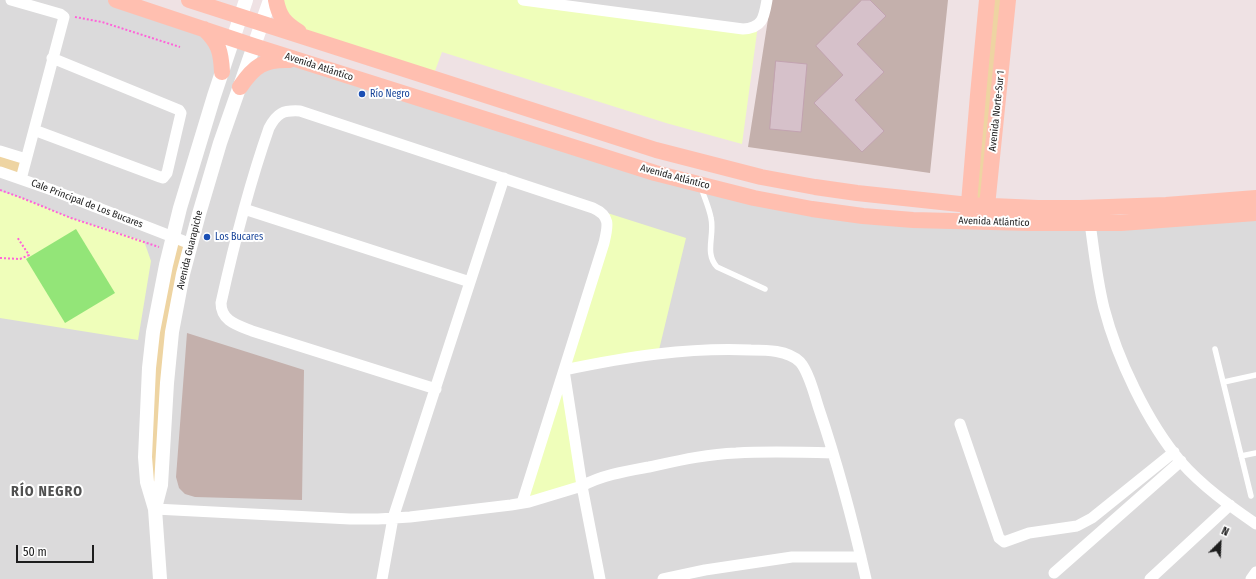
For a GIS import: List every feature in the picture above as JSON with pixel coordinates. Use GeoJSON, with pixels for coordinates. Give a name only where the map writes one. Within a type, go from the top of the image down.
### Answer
{"type":"FeatureCollection","features":[{"type":"Feature","properties":{"kind":"main road","name":"Avenida Atlántico"},"geometry":{"type":"LineString","coordinates":[[116,0],[306,63],[609,159],[700,185],[754,198],[819,210],[863,216],[913,220],[968,213]]}},
{"type":"Feature","properties":{"kind":"main road","name":"Avenida Atlántico"},"geometry":{"type":"LineString","coordinates":[[189,0],[656,150],[714,166],[815,187],[968,213],[986,214],[1030,223],[1090,224],[1175,220],[1256,213]]}},
{"type":"Feature","properties":{"kind":"main road"},"geometry":{"type":"LineString","coordinates":[[202,0],[224,0]]}},
{"type":"Feature","properties":{"kind":"main road"},"geometry":{"type":"LineString","coordinates":[[276,0],[281,16],[287,23],[312,40]]}},
{"type":"Feature","properties":{"kind":"main road","name":"Avenida Norte-Sur 1"},"geometry":{"type":"LineString","coordinates":[[968,213],[987,0]]}},
{"type":"Feature","properties":{"kind":"main road","name":"Avenida Norte-Sur 1"},"geometry":{"type":"LineString","coordinates":[[986,214],[1008,0]]}},
{"type":"Feature","properties":{"kind":"main road"},"geometry":{"type":"LineString","coordinates":[[203,28],[212,36],[218,46],[221,55],[222,72]]}},
{"type":"Feature","properties":{"kind":"main road"},"geometry":{"type":"LineString","coordinates":[[240,87],[250,72],[269,62],[278,60],[306,63]]}},
{"type":"Feature","properties":{"kind":"main road","name":"Avenida Atlántico"},"geometry":{"type":"LineString","coordinates":[[986,214],[1038,208],[1166,205],[1256,198]]}},
{"type":"Feature","properties":{"kind":"street"},"geometry":{"type":"LineString","coordinates":[[11,0],[60,14],[64,18],[52,58],[21,179]]}},
{"type":"Feature","properties":{"kind":"street","name":"Avenida Guarapiche"},"geometry":{"type":"LineString","coordinates":[[160,579],[155,509],[147,482],[145,457],[149,368],[160,295],[171,244],[204,127],[246,0]]}},
{"type":"Feature","properties":{"kind":"street","name":"Avenida Guarapiche"},"geometry":{"type":"LineString","coordinates":[[155,509],[161,485],[167,383],[172,332],[180,287],[220,143],[270,0]]}},
{"type":"Feature","properties":{"kind":"street"},"geometry":{"type":"LineString","coordinates":[[523,0],[743,29],[751,29],[758,25],[763,19],[766,0]]}},
{"type":"Feature","properties":{"kind":"street"},"geometry":{"type":"LineString","coordinates":[[34,130],[160,178],[163,178],[167,173],[181,113],[179,110],[52,58]]}},
{"type":"Feature","properties":{"kind":"street"},"geometry":{"type":"LineString","coordinates":[[436,389],[252,331],[239,326],[223,316],[221,303],[244,209],[269,128],[272,121],[282,112],[300,111],[594,208],[606,216],[607,229],[604,243],[522,503]]}},
{"type":"Feature","properties":{"kind":"street"},"geometry":{"type":"LineString","coordinates":[[0,151],[26,159]]}},
{"type":"Feature","properties":{"kind":"street","name":"Cale Principal de Los Bucares"},"geometry":{"type":"LineString","coordinates":[[0,172],[21,179],[171,244],[191,244]]}},
{"type":"Feature","properties":{"kind":"street"},"geometry":{"type":"LineString","coordinates":[[382,579],[393,518],[504,178]]}},
{"type":"Feature","properties":{"kind":"street"},"geometry":{"type":"LineString","coordinates":[[244,209],[470,282]]}},
{"type":"Feature","properties":{"kind":"street"},"geometry":{"type":"LineString","coordinates":[[1090,224],[1104,307],[1114,338],[1151,419],[1181,461],[1207,487],[1256,524]]}},
{"type":"Feature","properties":{"kind":"street"},"geometry":{"type":"LineString","coordinates":[[564,370],[646,355],[699,350],[732,349],[778,352],[787,354],[799,362],[811,384],[833,453],[847,500],[866,579]]}},
{"type":"Feature","properties":{"kind":"street"},"geometry":{"type":"LineString","coordinates":[[564,370],[582,486],[600,579]]}},
{"type":"Feature","properties":{"kind":"street"},"geometry":{"type":"LineString","coordinates":[[960,424],[999,538],[1004,542],[1029,533],[1077,526],[1084,523],[1174,452]]}},
{"type":"Feature","properties":{"kind":"street"},"geometry":{"type":"LineString","coordinates":[[155,509],[350,519],[393,518],[458,512],[522,503],[634,469],[719,455],[764,452],[833,453]]}},
{"type":"Feature","properties":{"kind":"street"},"geometry":{"type":"LineString","coordinates":[[1054,573],[1181,461]]}},
{"type":"Feature","properties":{"kind":"street"},"geometry":{"type":"LineString","coordinates":[[1150,579],[1230,505]]}},
{"type":"Feature","properties":{"kind":"street"},"geometry":{"type":"LineString","coordinates":[[663,579],[705,570],[792,558],[861,557]]}},
{"type":"Feature","properties":{"kind":"street"},"geometry":{"type":"LineString","coordinates":[[1251,579],[1256,572]]}},
{"type":"Feature","properties":{"kind":"lane"},"geometry":{"type":"LineString","coordinates":[[700,185],[712,219],[710,250],[712,261],[717,267],[765,289]]}},
{"type":"Feature","properties":{"kind":"lane"},"geometry":{"type":"LineString","coordinates":[[1215,349],[1251,496]]}},
{"type":"Feature","properties":{"kind":"lane"},"geometry":{"type":"LineString","coordinates":[[1224,382],[1256,375]]}},
{"type":"Feature","properties":{"kind":"lane"},"geometry":{"type":"LineString","coordinates":[[1241,456],[1256,453]]}},
{"type":"Feature","properties":{"kind":"path"},"geometry":{"type":"LineString","coordinates":[[64,18],[73,16],[102,22],[180,46]]}},
{"type":"Feature","properties":{"kind":"path"},"geometry":{"type":"LineString","coordinates":[[0,190],[71,218],[171,244]]}},
{"type":"Feature","properties":{"kind":"path"},"geometry":{"type":"LineString","coordinates":[[0,258],[20,259],[29,255],[17,237]]}},
{"type":"Feature","properties":{"kind":"shaded area"},"geometry":{"type":"Polygon","coordinates":[[[0,0],[116,0],[655,173],[913,220],[1256,213],[1256,579],[0,579],[0,0]]]}},
{"type":"Feature","properties":{"kind":"shaded area"},"geometry":{"type":"Polygon","coordinates":[[[523,0],[767,0],[751,29],[523,0]]]}},
{"type":"Feature","properties":{"kind":"shaded area"},"geometry":{"type":"Polygon","coordinates":[[[771,0],[948,0],[930,173],[748,147],[771,0]]]}},
{"type":"Feature","properties":{"kind":"shaded area"},"geometry":{"type":"Polygon","coordinates":[[[987,0],[1008,0],[987,206],[969,205],[987,0]]]}},
{"type":"Feature","properties":{"kind":"shaded area"},"geometry":{"type":"Polygon","coordinates":[[[0,151],[26,159],[21,179],[0,172],[0,151]]]}},
{"type":"Feature","properties":{"kind":"shaded area"},"geometry":{"type":"Polygon","coordinates":[[[173,237],[191,244],[183,274],[161,485],[147,482],[147,407],[173,237]]]}},
{"type":"Feature","properties":{"kind":"shaded area"},"geometry":{"type":"Polygon","coordinates":[[[187,333],[304,370],[302,500],[195,497],[185,494],[179,488],[176,477],[187,333]]]}},
{"type":"Feature","properties":{"kind":"green space"},"geometry":{"type":"Polygon","coordinates":[[[276,0],[523,0],[743,29],[758,25],[742,144],[666,123],[442,52],[432,79],[312,39],[276,0]]]}},
{"type":"Feature","properties":{"kind":"green space"},"geometry":{"type":"Polygon","coordinates":[[[0,191],[22,198],[71,218],[144,241],[151,261],[138,340],[0,318],[0,191]]]}},
{"type":"Feature","properties":{"kind":"green space"},"geometry":{"type":"Polygon","coordinates":[[[601,211],[686,238],[658,354],[564,370],[582,486],[522,503],[604,243],[601,211]]]}},
{"type":"Feature","properties":{"kind":"green space"},"geometry":{"type":"Polygon","coordinates":[[[76,229],[115,293],[65,323],[26,259],[76,229]]]}},
{"type":"Feature","properties":{"kind":"building"},"geometry":{"type":"Polygon","coordinates":[[[862,0],[870,0],[886,16],[857,44],[884,72],[855,100],[884,131],[862,152],[814,103],[843,75],[816,46],[862,0]]]}},
{"type":"Feature","properties":{"kind":"building"},"geometry":{"type":"Polygon","coordinates":[[[776,61],[807,64],[801,132],[770,129],[776,61]]]}},
{"type":"Feature","properties":{"kind":"place","name":"Río Negro"},"geometry":{"type":"Point","coordinates":[362,94]}},
{"type":"Feature","properties":{"kind":"place","name":"Los Bucares"},"geometry":{"type":"Point","coordinates":[207,237]}},
{"type":"Feature","properties":{"kind":"district","name":"RÍO NEGRO"},"geometry":{"type":"Point","coordinates":[47,492]}}]}
